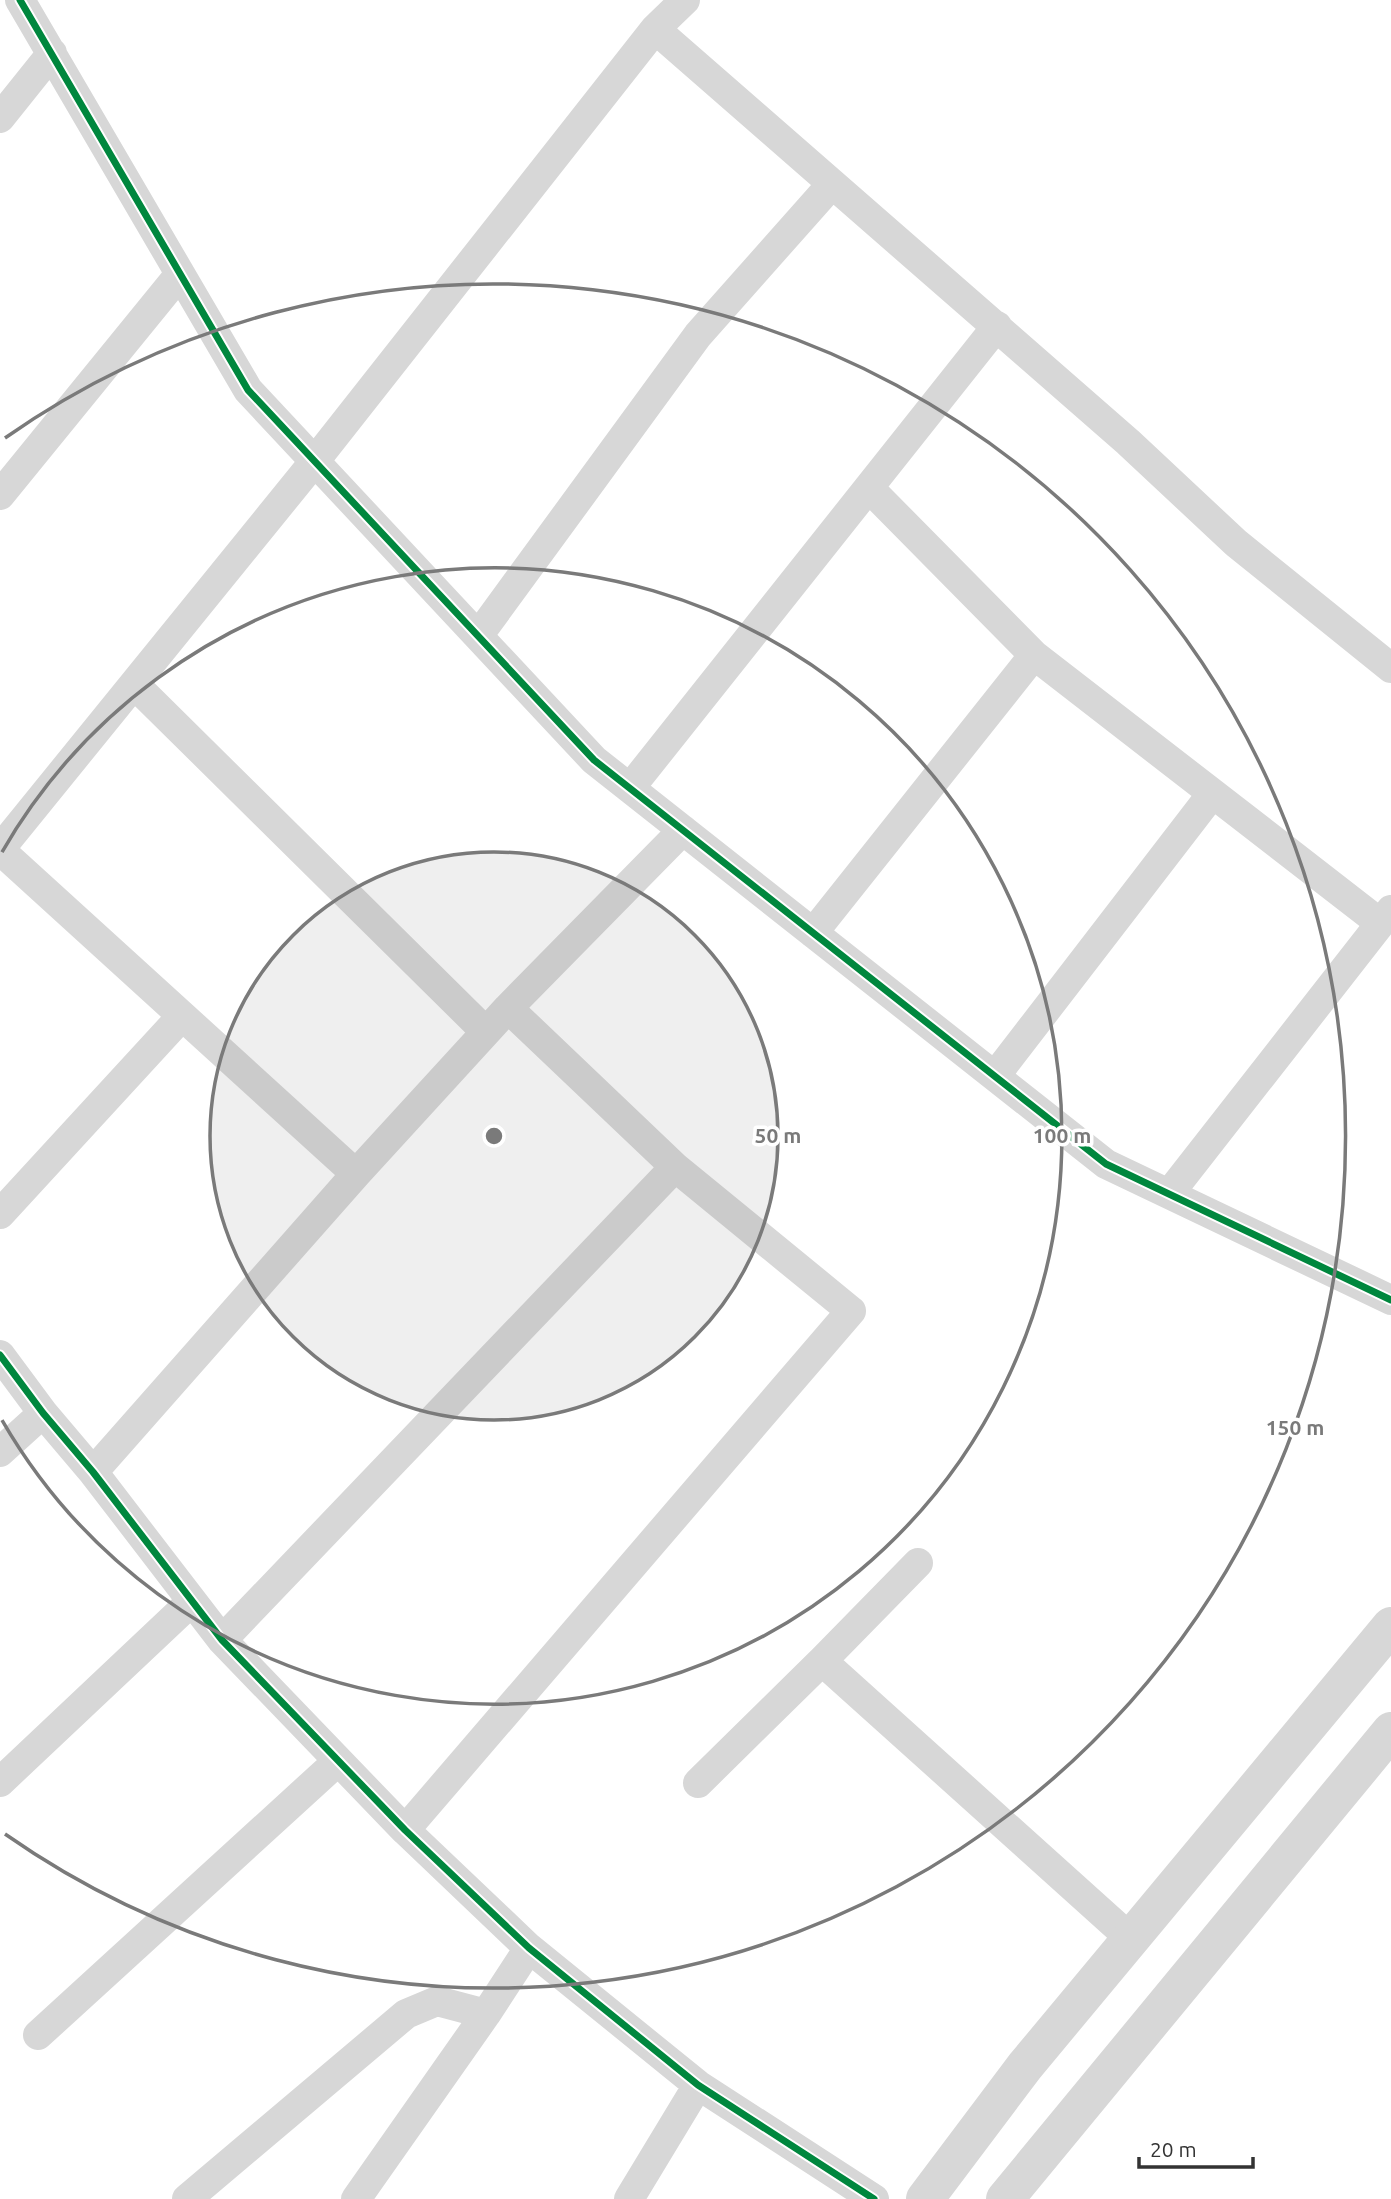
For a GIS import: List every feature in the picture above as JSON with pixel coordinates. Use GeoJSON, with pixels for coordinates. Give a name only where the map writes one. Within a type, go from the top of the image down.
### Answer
{"type":"FeatureCollection","features":[{"type":"Feature","properties":{"kind":"street"},"geometry":{"type":"LineString","coordinates":[[20,0],[248,390],[594,760],[1106,1164],[1387,1291]]}},
{"type":"Feature","properties":{"kind":"street"},"geometry":{"type":"LineString","coordinates":[[356,1174],[0,850],[314,462],[654,29],[685,0]]}},
{"type":"Feature","properties":{"kind":"street"},"geometry":{"type":"LineString","coordinates":[[654,29],[997,326],[1128,442],[1236,543],[1391,668]]}},
{"type":"Feature","properties":{"kind":"street"},"geometry":{"type":"LineString","coordinates":[[0,118],[51,53]]}},
{"type":"Feature","properties":{"kind":"street"},"geometry":{"type":"LineString","coordinates":[[478,636],[698,335],[832,184]]}},
{"type":"Feature","properties":{"kind":"street"},"geometry":{"type":"LineString","coordinates":[[0,495],[180,274]]}},
{"type":"Feature","properties":{"kind":"street"},"geometry":{"type":"LineString","coordinates":[[630,788],[997,326]]}},
{"type":"Feature","properties":{"kind":"street"},"geometry":{"type":"LineString","coordinates":[[869,488],[1034,655],[1212,794],[1386,917],[1170,1194]]}},
{"type":"Feature","properties":{"kind":"street"},"geometry":{"type":"LineString","coordinates":[[813,933],[1034,655]]}},
{"type":"Feature","properties":{"kind":"street"},"geometry":{"type":"LineString","coordinates":[[134,684],[486,1032]]}},
{"type":"Feature","properties":{"kind":"street"},"geometry":{"type":"LineString","coordinates":[[995,1076],[1212,794]]}},
{"type":"Feature","properties":{"kind":"street"},"geometry":{"type":"LineString","coordinates":[[93,1472],[356,1174],[508,1008],[683,830]]}},
{"type":"Feature","properties":{"kind":"street"},"geometry":{"type":"LineString","coordinates":[[405,1830],[850,1311],[675,1167],[508,1008]]}},
{"type":"Feature","properties":{"kind":"street"},"geometry":{"type":"LineString","coordinates":[[0,1214],[182,1016]]}},
{"type":"Feature","properties":{"kind":"street"},"geometry":{"type":"LineString","coordinates":[[222,1640],[675,1167]]}},
{"type":"Feature","properties":{"kind":"street"},"geometry":{"type":"LineString","coordinates":[[0,1355],[222,1640],[405,1830],[529,1948],[698,2085],[874,2199]]}},
{"type":"Feature","properties":{"kind":"street"},"geometry":{"type":"LineString","coordinates":[[0,1452],[43,1413]]}},
{"type":"Feature","properties":{"kind":"street"},"geometry":{"type":"LineString","coordinates":[[698,1783],[918,1563]]}},
{"type":"Feature","properties":{"kind":"street"},"geometry":{"type":"LineString","coordinates":[[0,1782],[192,1601]]}},
{"type":"Feature","properties":{"kind":"street"},"geometry":{"type":"LineString","coordinates":[[925,2199],[1025,2066],[1391,1626]]}},
{"type":"Feature","properties":{"kind":"street"},"geometry":{"type":"LineString","coordinates":[[822,1661],[1131,1939]]}},
{"type":"Feature","properties":{"kind":"street"},"geometry":{"type":"LineString","coordinates":[[1005,2199],[1391,1731]]}},
{"type":"Feature","properties":{"kind":"street"},"geometry":{"type":"LineString","coordinates":[[38,2035],[338,1761]]}},
{"type":"Feature","properties":{"kind":"street"},"geometry":{"type":"LineString","coordinates":[[356,2199],[529,1948]]}},
{"type":"Feature","properties":{"kind":"street"},"geometry":{"type":"LineString","coordinates":[[187,2199],[406,2014],[438,2001],[486,2014]]}},
{"type":"Feature","properties":{"kind":"street"},"geometry":{"type":"LineString","coordinates":[[629,2199],[698,2085]]}},
{"type":"Feature","properties":{"kind":"cycle path"},"geometry":{"type":"LineString","coordinates":[[20,0],[248,390],[594,760],[1106,1164],[1391,1300]]}},
{"type":"Feature","properties":{"kind":"cycle path"},"geometry":{"type":"LineString","coordinates":[[0,1355],[222,1640],[405,1830],[529,1948],[698,2085],[874,2199]]}}]}
